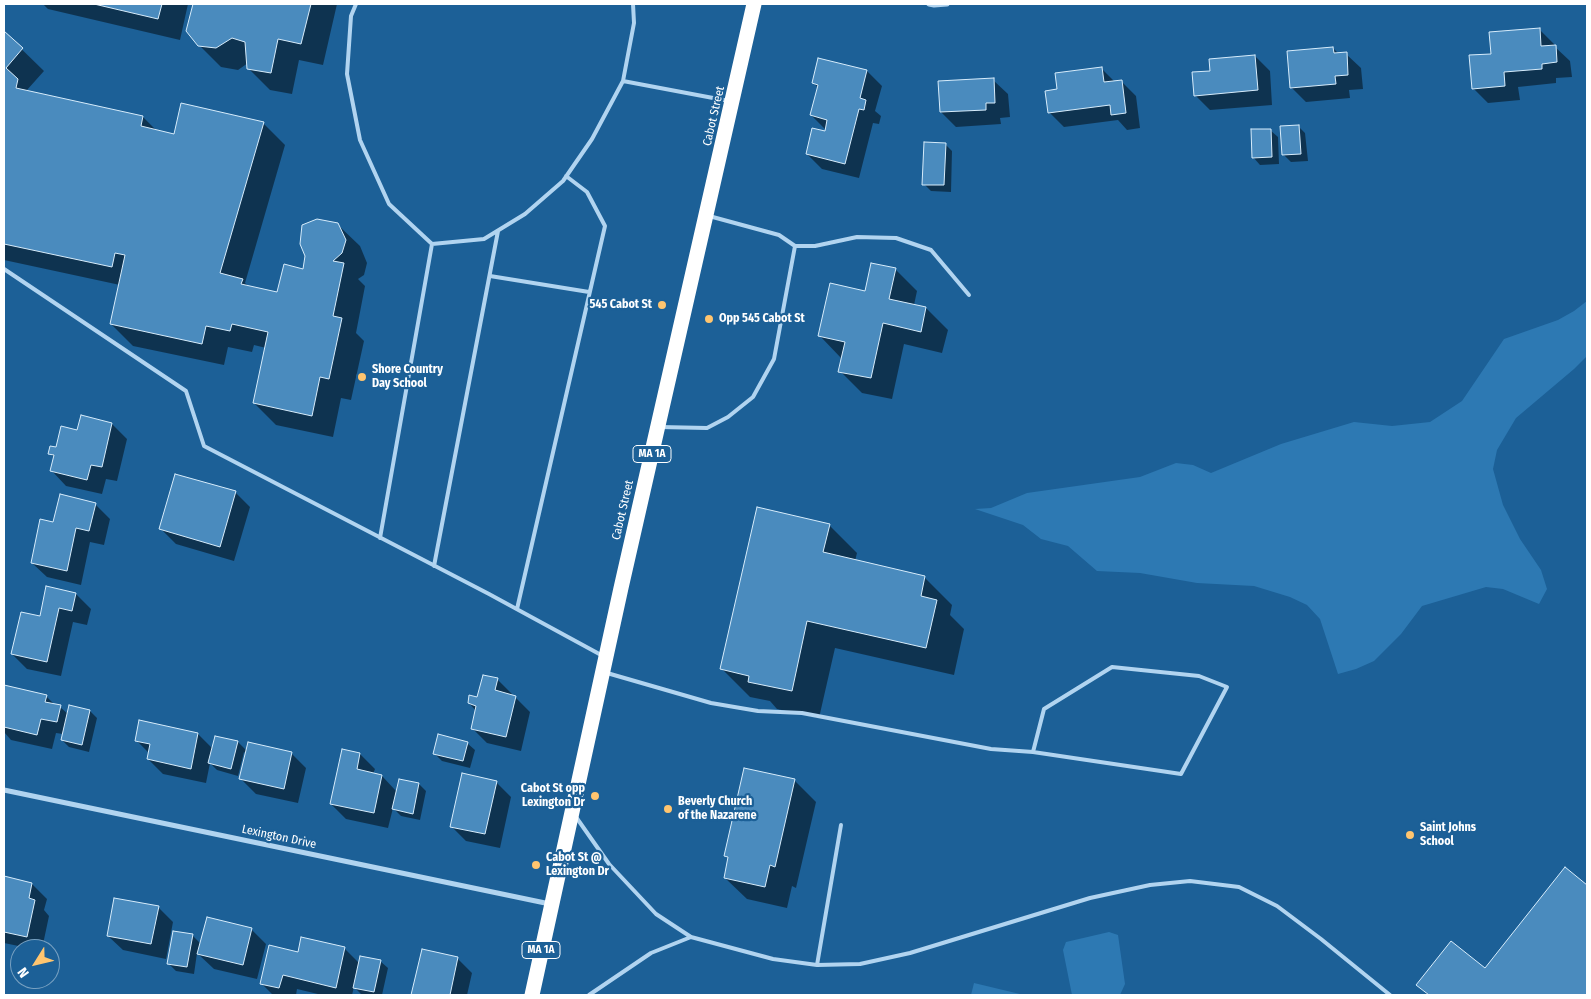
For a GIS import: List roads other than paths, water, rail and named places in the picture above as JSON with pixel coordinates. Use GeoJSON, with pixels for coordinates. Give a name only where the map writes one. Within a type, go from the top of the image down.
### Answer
{"type":"FeatureCollection","features":[{"type":"Feature","properties":{"kind":"highway","name":"Cabot Street"},"geometry":{"type":"LineString","coordinates":[[532,995],[571,810],[754,4]]}},
{"type":"Feature","properties":{"kind":"street"},"geometry":{"type":"LineString","coordinates":[[929,4],[947,4]]}},
{"type":"Feature","properties":{"kind":"street","name":"Lexington Drive"},"geometry":{"type":"LineString","coordinates":[[4,790],[551,904]]}},
{"type":"Feature","properties":{"kind":"lane"},"geometry":{"type":"LineString","coordinates":[[356,4],[352,16],[347,74],[360,140],[389,204],[432,244],[484,239],[525,214],[563,181],[592,139],[623,81],[634,22],[633,4]]}},
{"type":"Feature","properties":{"kind":"lane"},"geometry":{"type":"LineString","coordinates":[[623,81],[732,101]]}},
{"type":"Feature","properties":{"kind":"lane"},"geometry":{"type":"LineString","coordinates":[[517,609],[605,226],[587,192],[566,176]]}},
{"type":"Feature","properties":{"kind":"lane"},"geometry":{"type":"LineString","coordinates":[[706,215],[779,235],[795,246],[815,246],[857,237],[896,238],[931,250],[969,295]]}},
{"type":"Feature","properties":{"kind":"lane"},"geometry":{"type":"LineString","coordinates":[[434,566],[498,230]]}},
{"type":"Feature","properties":{"kind":"lane"},"geometry":{"type":"LineString","coordinates":[[380,538],[432,244]]}},
{"type":"Feature","properties":{"kind":"lane"},"geometry":{"type":"LineString","coordinates":[[658,427],[707,428],[728,417],[753,397],[774,359],[795,246]]}},
{"type":"Feature","properties":{"kind":"lane"},"geometry":{"type":"LineString","coordinates":[[4,268],[186,391],[204,446],[517,609],[604,665],[711,703],[758,711],[802,713],[991,748],[1033,752],[1182,774],[1227,687],[1199,676],[1112,667],[1044,709],[1033,752]]}},
{"type":"Feature","properties":{"kind":"lane"},"geometry":{"type":"LineString","coordinates":[[490,276],[590,292]]}},
{"type":"Feature","properties":{"kind":"lane"},"geometry":{"type":"LineString","coordinates":[[571,810],[609,864],[656,914],[691,937],[773,959],[817,965],[860,964],[910,953],[1090,898],[1150,885],[1190,881],[1239,888],[1276,906],[1321,939],[1390,995]]}},
{"type":"Feature","properties":{"kind":"lane"},"geometry":{"type":"LineString","coordinates":[[817,965],[841,825]]}},
{"type":"Feature","properties":{"kind":"lane"},"geometry":{"type":"LineString","coordinates":[[589,995],[652,953],[691,937]]}},
{"type":"Feature","properties":{"kind":"place","name":"545 Cabot St"},"geometry":{"type":"Point","coordinates":[662,305]}},
{"type":"Feature","properties":{"kind":"place","name":"Opp 545 Cabot St"},"geometry":{"type":"Point","coordinates":[709,319]}},
{"type":"Feature","properties":{"kind":"place","name":"Shore Country Day School"},"geometry":{"type":"Point","coordinates":[362,377]}},
{"type":"Feature","properties":{"kind":"place","name":"Cabot St opp Lexington Dr"},"geometry":{"type":"Point","coordinates":[595,796]}},
{"type":"Feature","properties":{"kind":"place","name":"Beverly Church of the Nazarene"},"geometry":{"type":"Point","coordinates":[668,809]}},
{"type":"Feature","properties":{"kind":"place","name":"Saint Johns School"},"geometry":{"type":"Point","coordinates":[1410,835]}},
{"type":"Feature","properties":{"kind":"place","name":"Cabot St @ Lexington Dr"},"geometry":{"type":"Point","coordinates":[536,865]}}]}
